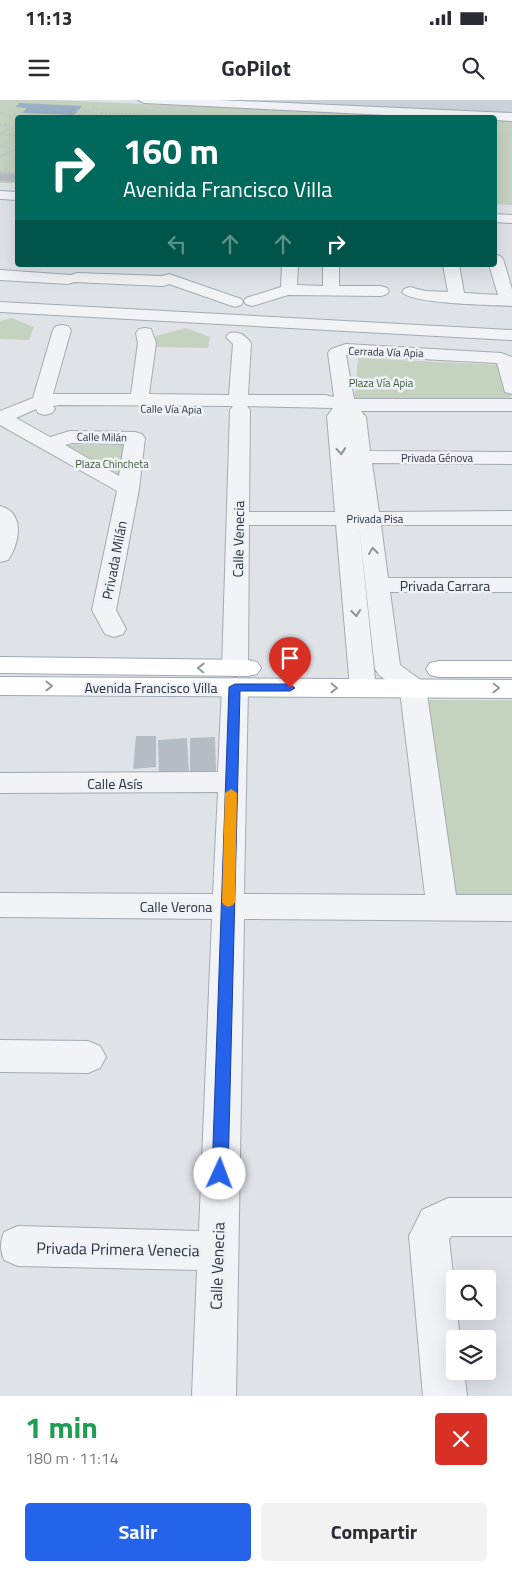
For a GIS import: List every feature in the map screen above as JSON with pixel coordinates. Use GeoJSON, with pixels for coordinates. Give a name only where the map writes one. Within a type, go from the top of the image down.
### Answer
{"type":"FeatureCollection","features":[{"type":"Feature","properties":{"kind":"main road","name":"Avenida Francisco Villa"},"geometry":{"type":"LineString","coordinates":[[0,665],[235,678]]}},
{"type":"Feature","properties":{"kind":"main road","name":"Avenida Francisco Villa"},"geometry":{"type":"LineString","coordinates":[[362,679],[388,669],[512,669]]}},
{"type":"Feature","properties":{"kind":"main road","name":"Avenida Francisco Villa"},"geometry":{"type":"LineString","coordinates":[[0,686],[235,678],[362,679],[413,687],[512,689]]}},
{"type":"Feature","properties":{"kind":"street"},"geometry":{"type":"LineString","coordinates":[[144,100],[258,104],[298,103],[512,113]]}},
{"type":"Feature","properties":{"kind":"street"},"geometry":{"type":"LineString","coordinates":[[226,100],[258,104]]}},
{"type":"Feature","properties":{"kind":"street"},"geometry":{"type":"LineString","coordinates":[[298,103],[481,115]]}},
{"type":"Feature","properties":{"kind":"street"},"geometry":{"type":"LineString","coordinates":[[497,116],[512,117]]}},
{"type":"Feature","properties":{"kind":"street"},"geometry":{"type":"LineString","coordinates":[[0,209],[8,196]]}},
{"type":"Feature","properties":{"kind":"street"},"geometry":{"type":"LineString","coordinates":[[497,218],[512,219]]}},
{"type":"Feature","properties":{"kind":"street"},"geometry":{"type":"LineString","coordinates":[[410,292],[424,296],[509,300],[497,265]]}},
{"type":"Feature","properties":{"kind":"street"},"geometry":{"type":"LineString","coordinates":[[287,290],[290,267]]}},
{"type":"Feature","properties":{"kind":"street"},"geometry":{"type":"LineString","coordinates":[[331,267],[331,291]]}},
{"type":"Feature","properties":{"kind":"street"},"geometry":{"type":"LineString","coordinates":[[451,267],[458,297]]}},
{"type":"Feature","properties":{"kind":"street"},"geometry":{"type":"LineString","coordinates":[[10,271],[72,278],[127,272],[163,281],[172,272],[243,309]]}},
{"type":"Feature","properties":{"kind":"street"},"geometry":{"type":"LineString","coordinates":[[243,309],[287,290],[381,291]]}},
{"type":"Feature","properties":{"kind":"street"},"geometry":{"type":"LineString","coordinates":[[0,301],[243,309],[512,327]]}},
{"type":"Feature","properties":{"kind":"street"},"geometry":{"type":"LineString","coordinates":[[0,307],[243,309],[512,335]]}},
{"type":"Feature","properties":{"kind":"street"},"geometry":{"type":"LineString","coordinates":[[44,405],[62,330]]}},
{"type":"Feature","properties":{"kind":"street"},"geometry":{"type":"LineString","coordinates":[[139,400],[148,343],[145,332]]}},
{"type":"Feature","properties":{"kind":"street","name":"Calle Venecia"},"geometry":{"type":"LineString","coordinates":[[214,1396],[235,678],[239,405],[242,343],[235,337]]}},
{"type":"Feature","properties":{"kind":"street","name":"Cerrada Vía Apia"},"geometry":{"type":"LineString","coordinates":[[346,405],[337,353],[346,349],[501,358],[505,360],[512,388]]}},
{"type":"Feature","properties":{"kind":"street","name":"Calle Vía Apia"},"geometry":{"type":"LineString","coordinates":[[3,421],[59,399],[139,400],[323,410],[346,405]]}},
{"type":"Feature","properties":{"kind":"street","name":"Calle Vía Apia"},"geometry":{"type":"LineString","coordinates":[[44,405],[239,405]]}},
{"type":"Feature","properties":{"kind":"street"},"geometry":{"type":"LineString","coordinates":[[346,405],[512,405]]}},
{"type":"Feature","properties":{"kind":"street"},"geometry":{"type":"LineString","coordinates":[[346,405],[356,417],[362,457],[358,519],[362,679]]}},
{"type":"Feature","properties":{"kind":"street"},"geometry":{"type":"LineString","coordinates":[[346,405],[338,416],[358,519],[377,585],[388,669],[413,687],[442,908]]}},
{"type":"Feature","properties":{"kind":"street","name":"Calle Milán"},"geometry":{"type":"LineString","coordinates":[[3,421],[128,489],[135,438],[70,436],[47,444]]}},
{"type":"Feature","properties":{"kind":"street","name":"Privada Génova"},"geometry":{"type":"LineString","coordinates":[[362,457],[512,458]]}},
{"type":"Feature","properties":{"kind":"street","name":"Privada Milán"},"geometry":{"type":"LineString","coordinates":[[114,629],[104,610],[128,489]]}},
{"type":"Feature","properties":{"kind":"street"},"geometry":{"type":"LineString","coordinates":[[0,512],[8,519],[9,527],[0,555]]}},
{"type":"Feature","properties":{"kind":"street","name":"Privada Pisa"},"geometry":{"type":"LineString","coordinates":[[238,519],[512,518]]}},
{"type":"Feature","properties":{"kind":"street","name":"Privada Carrara"},"geometry":{"type":"LineString","coordinates":[[377,585],[512,586]]}},
{"type":"Feature","properties":{"kind":"street","name":"Calle Asís"},"geometry":{"type":"LineString","coordinates":[[0,783],[231,782]]}},
{"type":"Feature","properties":{"kind":"street","name":"Calle Verona"},"geometry":{"type":"LineString","coordinates":[[0,905],[512,908]]}},
{"type":"Feature","properties":{"kind":"street"},"geometry":{"type":"LineString","coordinates":[[0,1056],[88,1058]]}},
{"type":"Feature","properties":{"kind":"street"},"geometry":{"type":"LineString","coordinates":[[445,1396],[429,1236],[436,1224],[448,1217],[512,1217]]}},
{"type":"Feature","properties":{"kind":"street","name":"Privada Primera Venecia"},"geometry":{"type":"LineString","coordinates":[[18,1246],[218,1251]]}},
{"type":"Feature","properties":{"kind":"path"},"geometry":{"type":"LineString","coordinates":[[76,112],[90,112],[92,108],[104,109],[101,113],[146,115]]}},
{"type":"Feature","properties":{"kind":"path"},"geometry":{"type":"LineString","coordinates":[[0,113],[15,116]]}},
{"type":"Feature","properties":{"kind":"path"},"geometry":{"type":"LineString","coordinates":[[0,124],[15,126]]}},
{"type":"Feature","properties":{"kind":"path"},"geometry":{"type":"LineString","coordinates":[[0,134],[15,127]]}},
{"type":"Feature","properties":{"kind":"path"},"geometry":{"type":"LineString","coordinates":[[0,134],[15,136]]}},
{"type":"Feature","properties":{"kind":"path"},"geometry":{"type":"LineString","coordinates":[[0,146],[8,142]]}},
{"type":"Feature","properties":{"kind":"path"},"geometry":{"type":"LineString","coordinates":[[0,146],[14,150]]}},
{"type":"Feature","properties":{"kind":"path"},"geometry":{"type":"LineString","coordinates":[[0,157],[14,150]]}},
{"type":"Feature","properties":{"kind":"path"},"geometry":{"type":"LineString","coordinates":[[4,155],[15,157]]}},
{"type":"Feature","properties":{"kind":"path"},"geometry":{"type":"LineString","coordinates":[[0,172],[15,173]]}},
{"type":"Feature","properties":{"kind":"shaded area"},"geometry":{"type":"Polygon","coordinates":[[[194,100],[512,100],[512,113],[194,100]]]}},
{"type":"Feature","properties":{"kind":"green space"},"geometry":{"type":"Polygon","coordinates":[[[0,100],[53,100],[401,115],[15,115],[15,183],[0,183],[0,100]]]}},
{"type":"Feature","properties":{"kind":"green space"},"geometry":{"type":"Polygon","coordinates":[[[497,120],[512,120],[512,205],[497,204],[497,120]]]}},
{"type":"Feature","properties":{"kind":"green space"},"geometry":{"type":"Polygon","coordinates":[[[12,318],[34,327],[29,340],[0,339],[0,321],[12,318]]]}},
{"type":"Feature","properties":{"kind":"green space"},"geometry":{"type":"Polygon","coordinates":[[[186,328],[210,337],[208,348],[154,347],[156,336],[186,328]]]}},
{"type":"Feature","properties":{"kind":"green space","name":"Plaza Vía Apia"},"geometry":{"type":"Polygon","coordinates":[[[358,358],[503,365],[512,402],[354,405],[358,358]]]}},
{"type":"Feature","properties":{"kind":"green space","name":"Plaza Chincheta"},"geometry":{"type":"Polygon","coordinates":[[[63,445],[135,445],[126,492],[63,445]]]}},
{"type":"Feature","properties":{"kind":"green space"},"geometry":{"type":"Polygon","coordinates":[[[419,700],[512,700],[512,901],[451,901],[419,700]]]}},
{"type":"Feature","properties":{"kind":"water"},"geometry":{"type":"Polygon","coordinates":[[[19,103],[82,106],[74,115],[22,113],[27,108],[16,107],[19,103]]]}},
{"type":"Feature","properties":{"kind":"building"},"geometry":{"type":"Polygon","coordinates":[[[0,173],[15,174],[15,182],[0,181],[0,173]]]}},
{"type":"Feature","properties":{"kind":"building"},"geometry":{"type":"Polygon","coordinates":[[[136,736],[156,736],[156,767],[133,769],[136,736]]]}},
{"type":"Feature","properties":{"kind":"building"},"geometry":{"type":"Polygon","coordinates":[[[215,737],[216,772],[190,773],[190,738],[215,737]]]}},
{"type":"Feature","properties":{"kind":"building"},"geometry":{"type":"Polygon","coordinates":[[[187,738],[189,775],[159,776],[158,740],[187,738]]]}},
{"type":"Feature","properties":{"kind":"slow traffic"},"geometry":{"type":"LineString","coordinates":[[228,902],[231,793]]}},
{"type":"Feature","properties":{"kind":"route"},"geometry":{"type":"LineString","coordinates":[[220,1174],[235,687],[290,688]]}}]}
